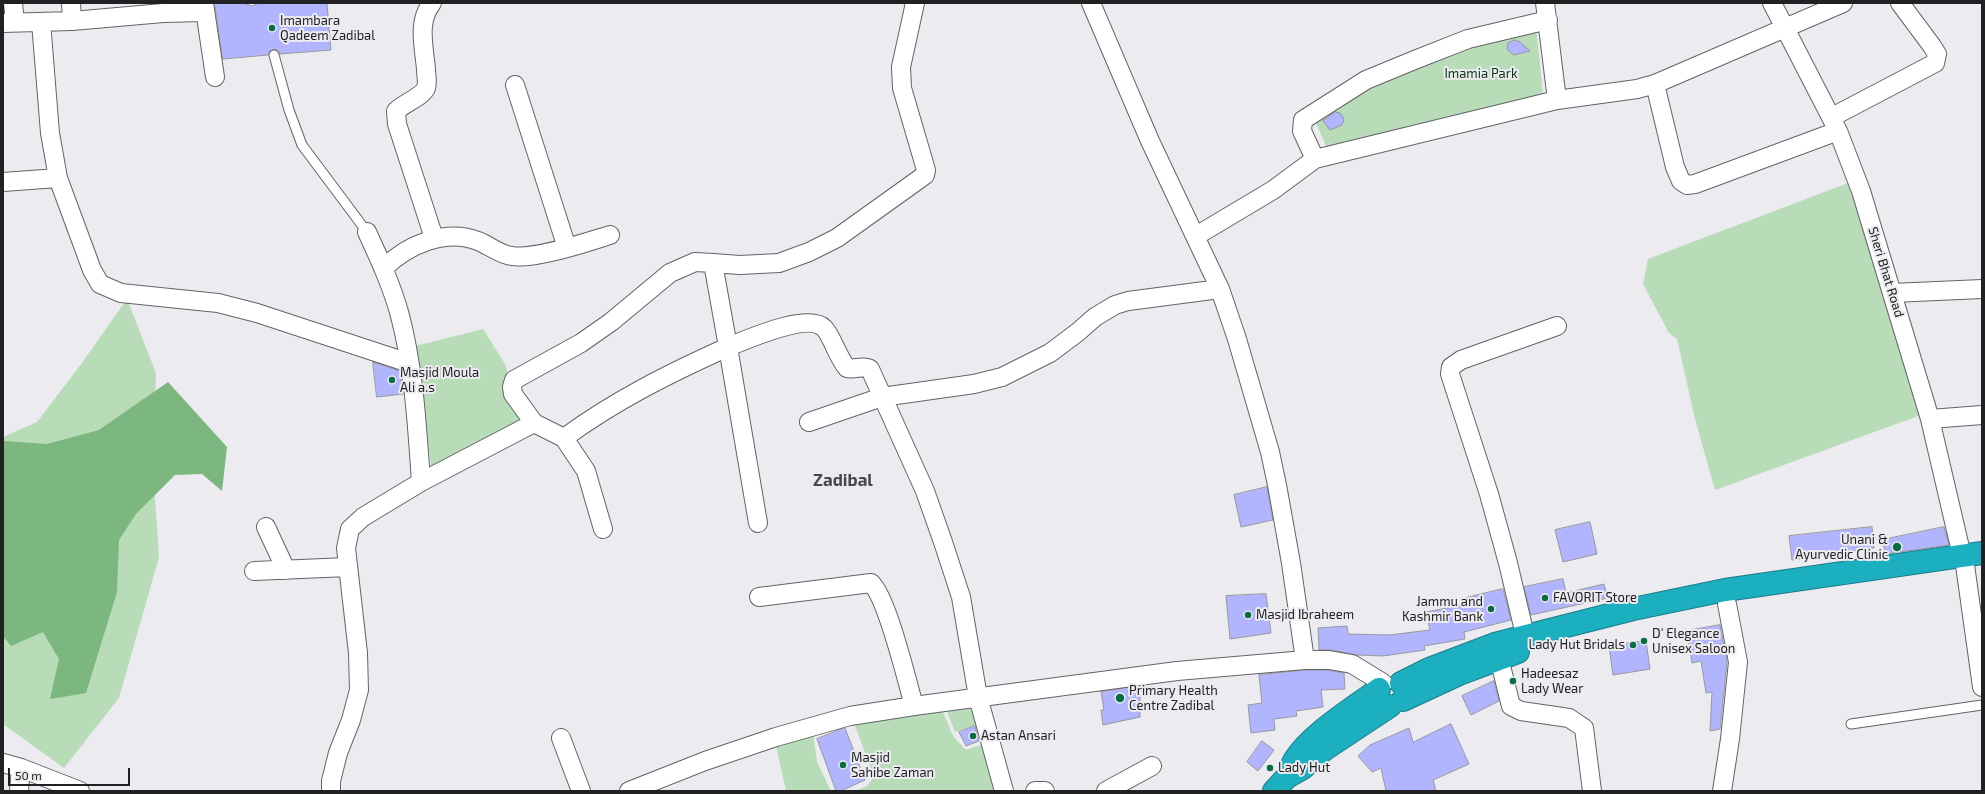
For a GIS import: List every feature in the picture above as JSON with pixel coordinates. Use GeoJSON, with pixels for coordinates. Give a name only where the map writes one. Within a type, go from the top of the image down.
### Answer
{"type":"FeatureCollection","features":[{"type":"Feature","properties":{"kind":"highway"},"geometry":{"type":"LineString","coordinates":[[1278,787],[1304,768],[1325,749],[1361,724],[1391,692],[1452,659],[1525,635],[1633,609],[1725,590],[1848,573],[1973,559]]}},
{"type":"Feature","properties":{"kind":"highway"},"geometry":{"type":"LineString","coordinates":[[1391,692],[1533,647],[1622,626],[1727,604],[1973,559]]}},
{"type":"Feature","properties":{"kind":"street"},"geometry":{"type":"LineString","coordinates":[[13,3],[9,22],[72,21],[204,8],[215,77]]}},
{"type":"Feature","properties":{"kind":"street"},"geometry":{"type":"LineString","coordinates":[[71,3],[72,21]]}},
{"type":"Feature","properties":{"kind":"street"},"geometry":{"type":"LineString","coordinates":[[432,3],[426,10],[422,25],[426,88],[419,95],[403,104],[396,111],[397,124],[434,238]]}},
{"type":"Feature","properties":{"kind":"street"},"geometry":{"type":"LineString","coordinates":[[603,529],[586,471],[564,438],[534,423],[513,394],[512,387],[514,380],[581,343],[611,322],[670,272],[695,262],[740,265],[780,263],[809,252],[837,238],[925,175],[926,170],[902,88],[901,67],[915,3]]}},
{"type":"Feature","properties":{"kind":"street"},"geometry":{"type":"LineString","coordinates":[[1091,3],[1150,141],[1220,289],[1237,339],[1270,452],[1285,523],[1306,660]]}},
{"type":"Feature","properties":{"kind":"street","name":"Sheri Bhat Road"},"geometry":{"type":"LineString","coordinates":[[1772,3],[1835,124],[1861,191],[1973,559],[1982,687]]}},
{"type":"Feature","properties":{"kind":"street"},"geometry":{"type":"LineString","coordinates":[[1196,236],[1273,190],[1315,160],[1557,100],[1637,89],[1655,84],[1843,3]]}},
{"type":"Feature","properties":{"kind":"street"},"geometry":{"type":"LineString","coordinates":[[1655,84],[1675,167],[1681,181],[1687,186],[1695,184],[1835,124],[1935,63],[1937,54],[1900,3]]}},
{"type":"Feature","properties":{"kind":"street"},"geometry":{"type":"LineString","coordinates":[[1315,160],[1302,131],[1303,120],[1366,80],[1468,39],[1546,11],[1557,100]]}},
{"type":"Feature","properties":{"kind":"street"},"geometry":{"type":"LineString","coordinates":[[42,22],[50,133],[58,178],[92,270],[100,284],[121,293],[218,303],[264,316],[410,363]]}},
{"type":"Feature","properties":{"kind":"street"},"geometry":{"type":"LineString","coordinates":[[515,85],[567,248]]}},
{"type":"Feature","properties":{"kind":"street"},"geometry":{"type":"LineString","coordinates":[[3,182],[58,178]]}},
{"type":"Feature","properties":{"kind":"street"},"geometry":{"type":"LineString","coordinates":[[367,232],[384,268],[399,312],[410,363],[416,401],[421,482]]}},
{"type":"Feature","properties":{"kind":"street"},"geometry":{"type":"LineString","coordinates":[[384,268],[395,257],[434,238],[457,237],[477,241],[512,256],[532,255],[567,248],[610,235]]}},
{"type":"Feature","properties":{"kind":"street"},"geometry":{"type":"LineString","coordinates":[[713,263],[758,523]]}},
{"type":"Feature","properties":{"kind":"street"},"geometry":{"type":"LineString","coordinates":[[809,422],[882,397],[974,384],[1002,377],[1050,353],[1095,317],[1114,305],[1128,301],[1220,289]]}},
{"type":"Feature","properties":{"kind":"street"},"geometry":{"type":"LineString","coordinates":[[1892,294],[1982,289]]}},
{"type":"Feature","properties":{"kind":"street"},"geometry":{"type":"LineString","coordinates":[[564,438],[595,415],[637,391],[728,347],[772,330],[801,324],[814,323],[824,328],[846,368],[852,370],[865,367],[870,369],[925,491],[961,597],[978,697],[1004,791]]}},
{"type":"Feature","properties":{"kind":"street"},"geometry":{"type":"LineString","coordinates":[[1525,635],[1489,494],[1450,374],[1451,367],[1461,360],[1557,326]]}},
{"type":"Feature","properties":{"kind":"street"},"geometry":{"type":"LineString","coordinates":[[1930,419],[1982,415]]}},
{"type":"Feature","properties":{"kind":"street"},"geometry":{"type":"LineString","coordinates":[[331,791],[331,781],[338,753],[351,720],[359,690],[358,653],[346,548],[350,529],[362,517],[421,482],[534,423]]}},
{"type":"Feature","properties":{"kind":"street"},"geometry":{"type":"LineString","coordinates":[[266,527],[286,570]]}},
{"type":"Feature","properties":{"kind":"street"},"geometry":{"type":"LineString","coordinates":[[254,571],[348,567]]}},
{"type":"Feature","properties":{"kind":"street"},"geometry":{"type":"LineString","coordinates":[[759,597],[871,583],[877,588],[903,664],[914,706]]}},
{"type":"Feature","properties":{"kind":"street"},"geometry":{"type":"LineString","coordinates":[[1722,791],[1730,740],[1738,662],[1727,604]]}},
{"type":"Feature","properties":{"kind":"street"},"geometry":{"type":"LineString","coordinates":[[1499,658],[1511,706],[1521,711],[1569,718],[1584,728],[1592,791]]}},
{"type":"Feature","properties":{"kind":"street"},"geometry":{"type":"LineString","coordinates":[[629,791],[705,761],[776,737],[850,716],[978,697],[1177,671],[1306,660],[1329,660],[1352,664],[1391,692]]}},
{"type":"Feature","properties":{"kind":"street"},"geometry":{"type":"LineString","coordinates":[[561,738],[581,791]]}},
{"type":"Feature","properties":{"kind":"street"},"geometry":{"type":"LineString","coordinates":[[3,763],[21,768],[80,791]]}},
{"type":"Feature","properties":{"kind":"street"},"geometry":{"type":"LineString","coordinates":[[1106,791],[1152,766]]}},
{"type":"Feature","properties":{"kind":"street"},"geometry":{"type":"LineString","coordinates":[[19,791],[21,768]]}},
{"type":"Feature","properties":{"kind":"street"},"geometry":{"type":"LineString","coordinates":[[1034,791],[1045,791]]}},
{"type":"Feature","properties":{"kind":"lane"},"geometry":{"type":"LineString","coordinates":[[274,55],[289,110],[302,144],[367,232]]}},
{"type":"Feature","properties":{"kind":"lane"},"geometry":{"type":"LineString","coordinates":[[1851,724],[1982,705]]}},
{"type":"Feature","properties":{"kind":"green space","name":"Imamia Park"},"geometry":{"type":"Polygon","coordinates":[[[1536,26],[1543,94],[1327,148],[1314,119],[1416,65],[1536,26]]]}},
{"type":"Feature","properties":{"kind":"green space"},"geometry":{"type":"Polygon","coordinates":[[[1848,183],[1921,415],[1715,490],[1695,419],[1677,339],[1669,333],[1643,284],[1648,259],[1848,183]]]}},
{"type":"Feature","properties":{"kind":"green space"},"geometry":{"type":"Polygon","coordinates":[[[127,299],[156,373],[153,470],[159,557],[119,698],[64,768],[3,724],[3,437],[37,422],[82,363],[127,299]]]}},
{"type":"Feature","properties":{"kind":"green space"},"geometry":{"type":"Polygon","coordinates":[[[483,329],[505,364],[521,420],[431,466],[415,346],[483,329]]]}},
{"type":"Feature","properties":{"kind":"green space"},"geometry":{"type":"Polygon","coordinates":[[[168,382],[227,447],[222,491],[202,474],[175,475],[136,514],[119,540],[117,592],[86,693],[50,699],[59,659],[43,632],[11,646],[3,636],[3,441],[47,444],[99,430],[168,382]]]}},
{"type":"Feature","properties":{"kind":"green space"},"geometry":{"type":"Polygon","coordinates":[[[977,699],[980,724],[955,732],[944,704],[977,699]]]}},
{"type":"Feature","properties":{"kind":"green space"},"geometry":{"type":"Polygon","coordinates":[[[941,707],[953,736],[966,750],[986,743],[999,791],[855,791],[867,786],[874,777],[853,720],[941,707]]]}},
{"type":"Feature","properties":{"kind":"green space"},"geometry":{"type":"Polygon","coordinates":[[[813,732],[817,762],[831,791],[786,791],[776,745],[813,732]]]}},
{"type":"Feature","properties":{"kind":"building","name":"Imambara Qadeem Zadibal"},"geometry":{"type":"Polygon","coordinates":[[[215,3],[243,3],[252,6],[259,3],[327,3],[331,50],[280,54],[278,50],[273,49],[268,55],[223,59],[215,3]]]}},
{"type":"Feature","properties":{"kind":"building"},"geometry":{"type":"Polygon","coordinates":[[[1515,40],[1520,42],[1530,51],[1514,55],[1507,49],[1508,43],[1515,40]]]}},
{"type":"Feature","properties":{"kind":"building"},"geometry":{"type":"Polygon","coordinates":[[[1335,112],[1340,113],[1344,119],[1342,125],[1330,130],[1323,121],[1335,112]]]}},
{"type":"Feature","properties":{"kind":"building","name":"Masjid Moula Ali a.s"},"geometry":{"type":"Polygon","coordinates":[[[373,362],[400,371],[403,394],[377,397],[373,362]]]}},
{"type":"Feature","properties":{"kind":"building"},"geometry":{"type":"Polygon","coordinates":[[[1267,487],[1273,520],[1241,527],[1234,495],[1267,487]]]}},
{"type":"Feature","properties":{"kind":"building"},"geometry":{"type":"Polygon","coordinates":[[[1590,522],[1597,554],[1563,562],[1555,530],[1590,522]]]}},
{"type":"Feature","properties":{"kind":"building"},"geometry":{"type":"Polygon","coordinates":[[[1872,527],[1874,548],[1792,560],[1789,536],[1872,527]]]}},
{"type":"Feature","properties":{"kind":"building"},"geometry":{"type":"Polygon","coordinates":[[[1944,527],[1949,545],[1886,554],[1882,540],[1944,527]]]}},
{"type":"Feature","properties":{"kind":"building","name":"FAVORIT Store"},"geometry":{"type":"Polygon","coordinates":[[[1563,579],[1566,593],[1604,584],[1608,598],[1531,615],[1524,587],[1563,579]]]}},
{"type":"Feature","properties":{"kind":"building"},"geometry":{"type":"Polygon","coordinates":[[[1503,589],[1511,620],[1464,632],[1465,639],[1424,646],[1425,650],[1383,656],[1357,655],[1331,650],[1319,650],[1318,628],[1347,626],[1348,634],[1389,635],[1430,630],[1426,612],[1468,604],[1466,598],[1503,589]]]}},
{"type":"Feature","properties":{"kind":"building","name":"Masjid Ibraheem"},"geometry":{"type":"Polygon","coordinates":[[[1266,594],[1271,633],[1230,639],[1226,596],[1266,594]]]}},
{"type":"Feature","properties":{"kind":"building"},"geometry":{"type":"Polygon","coordinates":[[[1720,625],[1727,662],[1720,729],[1710,731],[1712,692],[1706,693],[1701,661],[1692,663],[1687,631],[1720,625]]]}},
{"type":"Feature","properties":{"kind":"building"},"geometry":{"type":"Polygon","coordinates":[[[1646,641],[1650,669],[1613,675],[1609,646],[1646,641]]]}},
{"type":"Feature","properties":{"kind":"building"},"geometry":{"type":"Polygon","coordinates":[[[1305,670],[1328,670],[1344,673],[1345,689],[1321,690],[1323,707],[1296,711],[1297,716],[1274,719],[1275,730],[1251,733],[1248,705],[1262,703],[1259,675],[1305,670]]]}},
{"type":"Feature","properties":{"kind":"building"},"geometry":{"type":"Polygon","coordinates":[[[1494,681],[1499,701],[1471,715],[1462,696],[1494,681]]]}},
{"type":"Feature","properties":{"kind":"building","name":"Primary Health Centre Zadibal"},"geometry":{"type":"Polygon","coordinates":[[[1140,686],[1140,717],[1103,725],[1101,710],[1104,710],[1101,692],[1140,686]]]}},
{"type":"Feature","properties":{"kind":"building"},"geometry":{"type":"Polygon","coordinates":[[[1451,724],[1469,764],[1433,780],[1436,791],[1386,791],[1381,768],[1372,772],[1358,756],[1370,745],[1409,728],[1413,742],[1451,724]]]}},
{"type":"Feature","properties":{"kind":"building","name":"Astan Ansari"},"geometry":{"type":"Polygon","coordinates":[[[975,726],[979,741],[966,746],[959,732],[975,726]]]}},
{"type":"Feature","properties":{"kind":"building","name":"Masjid Sahibe Zaman"},"geometry":{"type":"Polygon","coordinates":[[[845,728],[865,780],[841,791],[836,791],[817,739],[845,728]]]}},
{"type":"Feature","properties":{"kind":"building"},"geometry":{"type":"Polygon","coordinates":[[[1262,741],[1274,750],[1258,771],[1247,762],[1262,741]]]}},
{"type":"Feature","properties":{"kind":"place","name":"Imambara Qadeem Zadibal"},"geometry":{"type":"Point","coordinates":[272,28]}},
{"type":"Feature","properties":{"kind":"place","name":"Masjid Moula Ali a.s"},"geometry":{"type":"Point","coordinates":[392,380]}},
{"type":"Feature","properties":{"kind":"place","name":"Unani & Ayurvedic Clinic"},"geometry":{"type":"Point","coordinates":[1897,547]}},
{"type":"Feature","properties":{"kind":"place","name":"FAVORIT Store"},"geometry":{"type":"Point","coordinates":[1545,598]}},
{"type":"Feature","properties":{"kind":"place","name":"Jammu and Kashmir Bank"},"geometry":{"type":"Point","coordinates":[1491,609]}},
{"type":"Feature","properties":{"kind":"place","name":"Masjid Ibraheem"},"geometry":{"type":"Point","coordinates":[1248,615]}},
{"type":"Feature","properties":{"kind":"place","name":"D' Elegance Unisex Saloon"},"geometry":{"type":"Point","coordinates":[1644,641]}},
{"type":"Feature","properties":{"kind":"place","name":"Lady Hut Bridals"},"geometry":{"type":"Point","coordinates":[1633,645]}},
{"type":"Feature","properties":{"kind":"place","name":"Hadeesaz Lady Wear"},"geometry":{"type":"Point","coordinates":[1513,681]}},
{"type":"Feature","properties":{"kind":"place","name":"Primary Health Centre Zadibal"},"geometry":{"type":"Point","coordinates":[1120,698]}},
{"type":"Feature","properties":{"kind":"place","name":"Astan Ansari"},"geometry":{"type":"Point","coordinates":[973,736]}},
{"type":"Feature","properties":{"kind":"place","name":"Masjid Sahibe Zaman"},"geometry":{"type":"Point","coordinates":[843,765]}},
{"type":"Feature","properties":{"kind":"place","name":"Lady Hut"},"geometry":{"type":"Point","coordinates":[1270,768]}},
{"type":"Feature","properties":{"kind":"district","name":"Zadibal"},"geometry":{"type":"Point","coordinates":[843,480]}}]}
